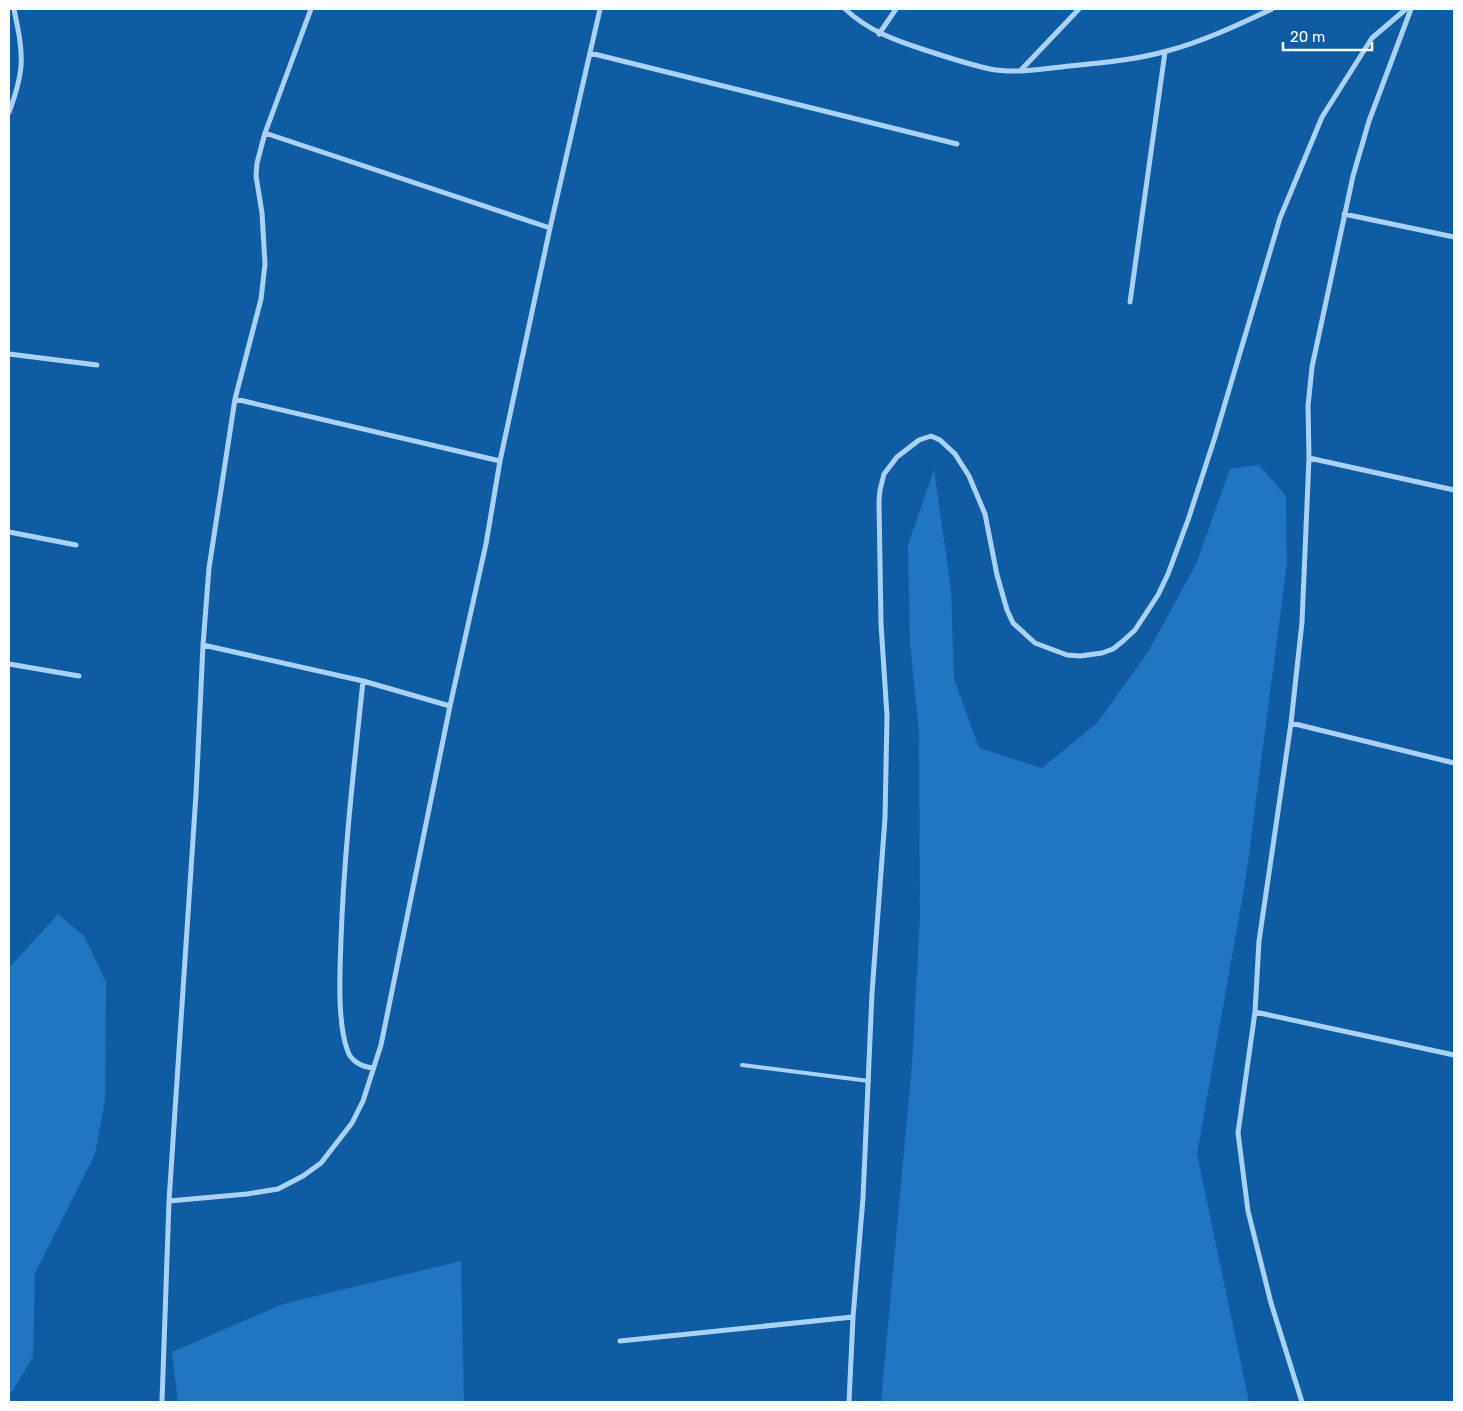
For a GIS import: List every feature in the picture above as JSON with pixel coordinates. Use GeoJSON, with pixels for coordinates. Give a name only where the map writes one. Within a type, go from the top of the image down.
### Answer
{"type":"FeatureCollection","features":[{"type":"Feature","properties":{"kind":"street"},"geometry":{"type":"LineString","coordinates":[[9,112],[16,93],[22,65],[22,44],[14,9]]}},
{"type":"Feature","properties":{"kind":"street"},"geometry":{"type":"LineString","coordinates":[[162,1402],[169,1201],[196,794],[203,645],[210,568],[235,399],[260,299],[265,264],[256,176],[257,163],[265,133],[311,9]]}},
{"type":"Feature","properties":{"kind":"street"},"geometry":{"type":"LineString","coordinates":[[169,1201],[247,1194],[278,1189],[303,1176],[321,1163],[352,1123],[363,1101],[381,1045],[450,706],[486,544],[500,461],[550,228],[600,9]]}},
{"type":"Feature","properties":{"kind":"street"},"geometry":{"type":"LineString","coordinates":[[845,9],[879,34],[942,56],[992,69],[1020,70],[1106,62],[1164,52],[1188,45],[1272,9]]}},
{"type":"Feature","properties":{"kind":"street"},"geometry":{"type":"LineString","coordinates":[[879,34],[896,9]]}},
{"type":"Feature","properties":{"kind":"street"},"geometry":{"type":"LineString","coordinates":[[1020,70],[1079,9]]}},
{"type":"Feature","properties":{"kind":"street"},"geometry":{"type":"LineString","coordinates":[[849,1402],[853,1318],[863,1198],[872,992],[885,818],[887,716],[882,624],[879,501],[884,474],[897,457],[919,440],[931,436],[940,440],[955,454],[969,476],[985,514],[998,575],[1007,610],[1013,623],[1035,642],[1067,655],[1080,656],[1102,653],[1113,649],[1123,641],[1134,630],[1158,595],[1168,574],[1215,437],[1280,218],[1322,118],[1372,38],[1406,9]]}},
{"type":"Feature","properties":{"kind":"street"},"geometry":{"type":"LineString","coordinates":[[1302,1402],[1271,1303],[1248,1211],[1238,1133],[1255,1012],[1259,941],[1291,723],[1302,622],[1309,458],[1308,406],[1312,367],[1344,214],[1369,121],[1411,9]]}},
{"type":"Feature","properties":{"kind":"street"},"geometry":{"type":"LineString","coordinates":[[1130,302],[1164,52]]}},
{"type":"Feature","properties":{"kind":"street"},"geometry":{"type":"LineString","coordinates":[[590,53],[957,144]]}},
{"type":"Feature","properties":{"kind":"street"},"geometry":{"type":"LineString","coordinates":[[265,133],[550,228]]}},
{"type":"Feature","properties":{"kind":"street"},"geometry":{"type":"LineString","coordinates":[[1344,214],[1454,236]]}},
{"type":"Feature","properties":{"kind":"street"},"geometry":{"type":"LineString","coordinates":[[9,354],[97,365]]}},
{"type":"Feature","properties":{"kind":"street"},"geometry":{"type":"LineString","coordinates":[[235,399],[500,461]]}},
{"type":"Feature","properties":{"kind":"street"},"geometry":{"type":"LineString","coordinates":[[1309,458],[1454,490]]}},
{"type":"Feature","properties":{"kind":"street"},"geometry":{"type":"LineString","coordinates":[[9,532],[76,546]]}},
{"type":"Feature","properties":{"kind":"street"},"geometry":{"type":"LineString","coordinates":[[203,645],[363,681],[450,706]]}},
{"type":"Feature","properties":{"kind":"street"},"geometry":{"type":"LineString","coordinates":[[9,664],[78,676]]}},
{"type":"Feature","properties":{"kind":"street"},"geometry":{"type":"LineString","coordinates":[[363,681],[347,840],[339,981],[342,1026],[347,1051],[354,1060],[364,1067],[373,1068]]}},
{"type":"Feature","properties":{"kind":"street"},"geometry":{"type":"LineString","coordinates":[[1291,723],[1454,763]]}},
{"type":"Feature","properties":{"kind":"street"},"geometry":{"type":"LineString","coordinates":[[1255,1012],[1454,1055]]}},
{"type":"Feature","properties":{"kind":"street"},"geometry":{"type":"LineString","coordinates":[[620,1341],[853,1318]]}},
{"type":"Feature","properties":{"kind":"lane"},"geometry":{"type":"LineString","coordinates":[[742,1065],[869,1081]]}},
{"type":"Feature","properties":{"kind":"shaded area"},"geometry":{"type":"Polygon","coordinates":[[[1259,465],[1286,496],[1287,563],[1246,877],[1197,1154],[1249,1402],[881,1402],[912,1064],[920,916],[919,732],[910,643],[908,545],[934,470],[951,589],[954,679],[979,748],[1042,768],[1097,723],[1148,652],[1196,564],[1230,469],[1259,465]]]}},
{"type":"Feature","properties":{"kind":"shaded area"},"geometry":{"type":"Polygon","coordinates":[[[58,914],[84,936],[106,982],[105,1101],[95,1154],[35,1273],[33,1357],[9,1396],[9,968],[58,914]]]}},
{"type":"Feature","properties":{"kind":"shaded area"},"geometry":{"type":"Polygon","coordinates":[[[461,1261],[464,1402],[178,1402],[172,1352],[283,1304],[461,1261]]]}}]}
